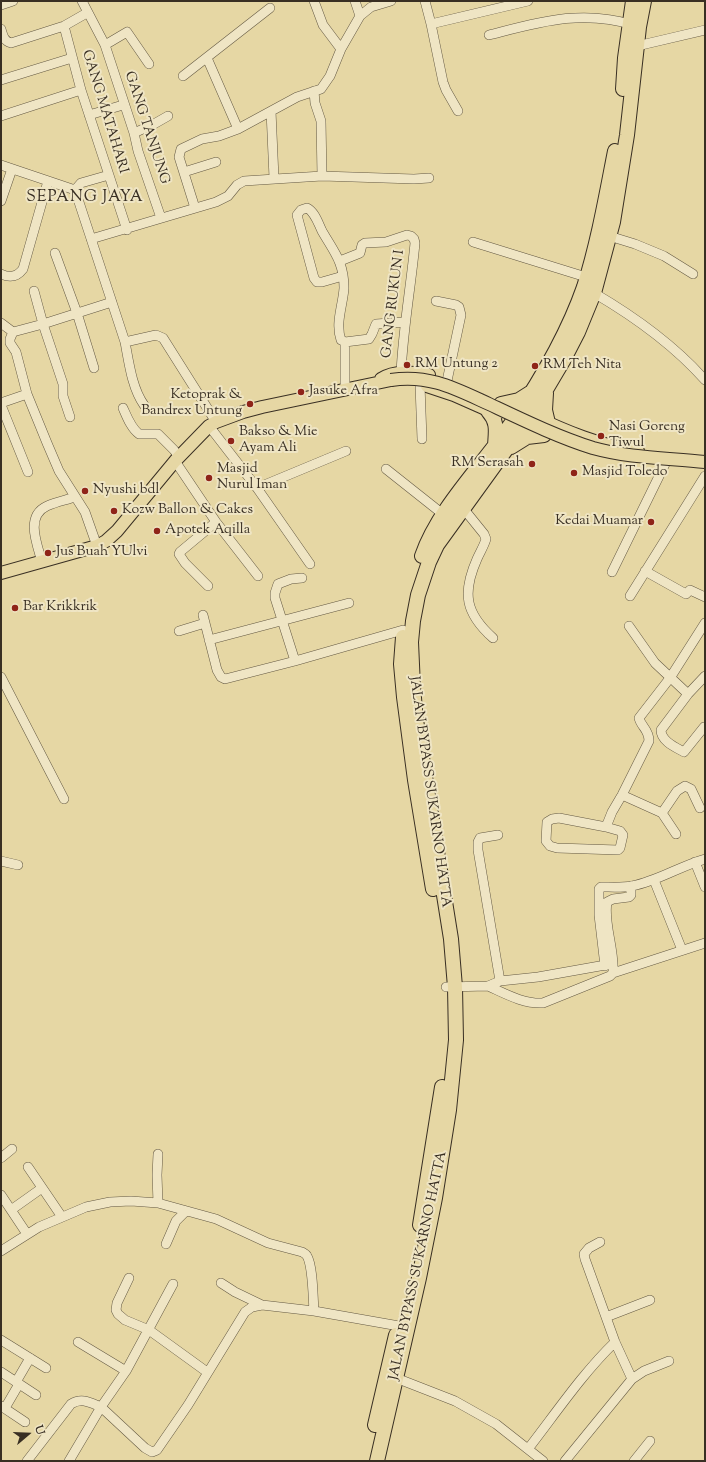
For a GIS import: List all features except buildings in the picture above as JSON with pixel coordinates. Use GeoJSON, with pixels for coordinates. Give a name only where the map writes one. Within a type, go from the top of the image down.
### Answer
{"type":"FeatureCollection","features":[{"type":"Feature","properties":{"kind":"highway","name":"JALAN BYPASS SUKARNO HATTA"},"geometry":{"type":"LineString","coordinates":[[417,760],[411,642],[418,595],[436,545],[463,508],[500,449],[510,413],[530,393],[560,342],[583,288],[596,242],[619,128],[638,4]]}},
{"type":"Feature","properties":{"kind":"highway","name":"JALAN BYPASS SUKARNO HATTA"},"geometry":{"type":"LineString","coordinates":[[510,413],[546,391],[578,332],[594,293],[613,222],[627,135],[637,46],[634,25]]}},
{"type":"Feature","properties":{"kind":"highway"},"geometry":{"type":"LineString","coordinates":[[530,393],[519,400],[510,413],[493,417],[496,425],[500,449],[534,436],[547,429],[545,407],[546,391]]}},
{"type":"Feature","properties":{"kind":"highway","name":"JALAN BYPASS SUKARNO HATTA"},"geometry":{"type":"LineString","coordinates":[[367,1461],[417,1244],[441,1094],[447,1043],[451,987],[451,939],[404,698],[401,664],[403,630],[407,604],[422,554],[429,538],[468,480],[500,449]]}},
{"type":"Feature","properties":{"kind":"highway","name":"JALAN BYPASS SUKARNO HATTA"},"geometry":{"type":"LineString","coordinates":[[377,1461],[432,1212],[443,1149],[456,1024],[451,987]]}},
{"type":"Feature","properties":{"kind":"main road"},"geometry":{"type":"LineString","coordinates":[[1,573],[97,546],[106,541],[117,531],[177,459],[212,424],[243,412],[386,379],[419,373],[447,381],[587,450],[613,457],[665,464],[705,467]]}},
{"type":"Feature","properties":{"kind":"main road"},"geometry":{"type":"LineString","coordinates":[[386,379],[414,378],[430,380],[446,385],[536,426],[593,448],[622,454],[705,462]]}},
{"type":"Feature","properties":{"kind":"main road"},"geometry":{"type":"LineString","coordinates":[[386,379],[390,384],[432,386],[510,413]]}},
{"type":"Feature","properties":{"kind":"main road"},"geometry":{"type":"LineString","coordinates":[[547,429],[619,448],[705,457]]}},
{"type":"Feature","properties":{"kind":"street"},"geometry":{"type":"LineString","coordinates":[[1,6],[13,1]]}},
{"type":"Feature","properties":{"kind":"street","name":"GANG TANJUNG"},"geometry":{"type":"LineString","coordinates":[[82,1],[105,45],[123,105],[134,133],[138,151],[161,218]]}},
{"type":"Feature","properties":{"kind":"street"},"geometry":{"type":"LineString","coordinates":[[314,1],[323,25],[341,49]]}},
{"type":"Feature","properties":{"kind":"street"},"geometry":{"type":"LineString","coordinates":[[355,1],[360,16]]}},
{"type":"Feature","properties":{"kind":"street"},"geometry":{"type":"LineString","coordinates":[[195,208],[179,156],[181,149],[202,139],[219,136],[238,129],[297,97],[321,89],[330,76],[341,49],[360,16],[371,7],[391,1]]}},
{"type":"Feature","properties":{"kind":"street"},"geometry":{"type":"LineString","coordinates":[[425,1],[443,82],[458,111]]}},
{"type":"Feature","properties":{"kind":"street"},"geometry":{"type":"LineString","coordinates":[[431,24],[528,1]]}},
{"type":"Feature","properties":{"kind":"street"},"geometry":{"type":"LineString","coordinates":[[183,76],[270,8]]}},
{"type":"Feature","properties":{"kind":"street"},"geometry":{"type":"LineString","coordinates":[[1,29],[4,39],[11,43],[64,26],[85,14]]}},
{"type":"Feature","properties":{"kind":"street"},"geometry":{"type":"LineString","coordinates":[[489,35],[541,22],[578,17],[609,19],[634,25]]}},
{"type":"Feature","properties":{"kind":"street","name":"GANG MATAHARI"},"geometry":{"type":"LineString","coordinates":[[64,26],[81,90],[127,230]]}},
{"type":"Feature","properties":{"kind":"street"},"geometry":{"type":"LineString","coordinates":[[637,46],[705,30]]}},
{"type":"Feature","properties":{"kind":"street"},"geometry":{"type":"LineString","coordinates":[[105,45],[127,32],[149,64]]}},
{"type":"Feature","properties":{"kind":"street"},"geometry":{"type":"LineString","coordinates":[[1,80],[72,58]]}},
{"type":"Feature","properties":{"kind":"street"},"geometry":{"type":"LineString","coordinates":[[207,58],[238,129]]}},
{"type":"Feature","properties":{"kind":"street"},"geometry":{"type":"LineString","coordinates":[[1,116],[81,90]]}},
{"type":"Feature","properties":{"kind":"street"},"geometry":{"type":"LineString","coordinates":[[314,91],[315,103],[321,121],[322,176]]}},
{"type":"Feature","properties":{"kind":"street"},"geometry":{"type":"LineString","coordinates":[[89,115],[123,105]]}},
{"type":"Feature","properties":{"kind":"street"},"geometry":{"type":"LineString","coordinates":[[272,111],[274,178]]}},
{"type":"Feature","properties":{"kind":"street"},"geometry":{"type":"LineString","coordinates":[[134,133],[168,116]]}},
{"type":"Feature","properties":{"kind":"street"},"geometry":{"type":"LineString","coordinates":[[184,172],[216,162]]}},
{"type":"Feature","properties":{"kind":"street"},"geometry":{"type":"LineString","coordinates":[[1,165],[75,190]]}},
{"type":"Feature","properties":{"kind":"street"},"geometry":{"type":"LineString","coordinates":[[1,201],[12,169]]}},
{"type":"Feature","properties":{"kind":"street"},"geometry":{"type":"LineString","coordinates":[[75,190],[81,183],[109,175]]}},
{"type":"Feature","properties":{"kind":"street"},"geometry":{"type":"LineString","coordinates":[[91,240],[216,202],[228,196],[237,184],[244,181],[322,176],[414,179],[429,178]]}},
{"type":"Feature","properties":{"kind":"street"},"geometry":{"type":"LineString","coordinates":[[1,274],[14,277],[23,269],[48,181]]}},
{"type":"Feature","properties":{"kind":"street"},"geometry":{"type":"LineString","coordinates":[[75,190],[126,342],[135,387],[144,405]]}},
{"type":"Feature","properties":{"kind":"street"},"geometry":{"type":"LineString","coordinates":[[343,276],[322,282],[317,282],[314,278],[297,215],[301,210],[307,208],[310,209],[340,261],[343,276],[343,295],[339,326],[341,340],[345,342],[369,339],[376,324],[404,322]]}},
{"type":"Feature","properties":{"kind":"street","name":"GANG RUKUN I"},"geometry":{"type":"LineString","coordinates":[[340,261],[360,253],[364,243],[386,242],[407,235],[414,239],[415,243],[410,291],[404,322],[386,379]]}},
{"type":"Feature","properties":{"kind":"street"},"geometry":{"type":"LineString","coordinates":[[609,236],[635,244],[664,256],[693,274]]}},
{"type":"Feature","properties":{"kind":"street"},"geometry":{"type":"LineString","coordinates":[[473,242],[586,277]]}},
{"type":"Feature","properties":{"kind":"street"},"geometry":{"type":"LineString","coordinates":[[55,253],[77,313],[94,368]]}},
{"type":"Feature","properties":{"kind":"street"},"geometry":{"type":"LineString","coordinates":[[34,291],[43,324],[63,384],[63,396],[70,417]]}},
{"type":"Feature","properties":{"kind":"street"},"geometry":{"type":"LineString","coordinates":[[594,293],[627,312],[654,332],[705,380]]}},
{"type":"Feature","properties":{"kind":"street"},"geometry":{"type":"LineString","coordinates":[[436,301],[456,305],[459,307],[461,314],[447,381]]}},
{"type":"Feature","properties":{"kind":"street"},"geometry":{"type":"LineString","coordinates":[[13,332],[112,302]]}},
{"type":"Feature","properties":{"kind":"street"},"geometry":{"type":"LineString","coordinates":[[1,323],[13,332]]}},
{"type":"Feature","properties":{"kind":"street"},"geometry":{"type":"LineString","coordinates":[[13,332],[10,343],[16,352],[27,394],[59,471],[85,512],[97,546]]}},
{"type":"Feature","properties":{"kind":"street"},"geometry":{"type":"LineString","coordinates":[[126,342],[156,335],[163,338],[212,424],[310,564]]}},
{"type":"Feature","properties":{"kind":"street"},"geometry":{"type":"LineString","coordinates":[[345,342],[345,389]]}},
{"type":"Feature","properties":{"kind":"street"},"geometry":{"type":"LineString","coordinates":[[420,385],[422,439]]}},
{"type":"Feature","properties":{"kind":"street"},"geometry":{"type":"LineString","coordinates":[[27,394],[1,404],[28,472]]}},
{"type":"Feature","properties":{"kind":"street"},"geometry":{"type":"LineString","coordinates":[[123,408],[128,420],[137,433],[158,434],[174,450],[177,459],[216,522],[258,576]]}},
{"type":"Feature","properties":{"kind":"street"},"geometry":{"type":"LineString","coordinates":[[257,488],[346,451]]}},
{"type":"Feature","properties":{"kind":"street"},"geometry":{"type":"LineString","coordinates":[[612,572],[665,464]]}},
{"type":"Feature","properties":{"kind":"street"},"geometry":{"type":"LineString","coordinates":[[386,469],[444,515]]}},
{"type":"Feature","properties":{"kind":"street"},"geometry":{"type":"LineString","coordinates":[[630,596],[705,476]]}},
{"type":"Feature","properties":{"kind":"street"},"geometry":{"type":"LineString","coordinates":[[42,562],[33,526],[35,517],[40,510],[47,506],[75,497]]}},
{"type":"Feature","properties":{"kind":"street"},"geometry":{"type":"LineString","coordinates":[[463,508],[484,534],[486,539],[471,575],[468,584],[468,593],[472,611],[484,630],[493,638]]}},
{"type":"Feature","properties":{"kind":"street"},"geometry":{"type":"LineString","coordinates":[[208,586],[185,563],[179,554],[216,522]]}},
{"type":"Feature","properties":{"kind":"street"},"geometry":{"type":"LineString","coordinates":[[645,570],[686,594],[690,590],[705,597]]}},
{"type":"Feature","properties":{"kind":"street"},"geometry":{"type":"LineString","coordinates":[[295,661],[275,593],[278,584],[291,579],[302,578]]}},
{"type":"Feature","properties":{"kind":"street"},"geometry":{"type":"LineString","coordinates":[[209,640],[349,603]]}},
{"type":"Feature","properties":{"kind":"street"},"geometry":{"type":"LineString","coordinates":[[179,631],[204,619],[217,670],[221,677],[225,679],[295,661],[403,630]]}},
{"type":"Feature","properties":{"kind":"street"},"geometry":{"type":"LineString","coordinates":[[606,827],[612,812],[649,741],[649,734],[640,722],[639,718],[670,678],[705,623]]}},
{"type":"Feature","properties":{"kind":"street"},"geometry":{"type":"LineString","coordinates":[[629,626],[655,663],[688,694]]}},
{"type":"Feature","properties":{"kind":"street"},"geometry":{"type":"LineString","coordinates":[[704,727],[684,752],[674,746],[661,734],[661,730],[688,694],[705,676]]}},
{"type":"Feature","properties":{"kind":"street"},"geometry":{"type":"LineString","coordinates":[[1,677],[64,799]]}},
{"type":"Feature","properties":{"kind":"street"},"geometry":{"type":"LineString","coordinates":[[662,813],[677,791],[685,786],[691,789],[700,808]]}},
{"type":"Feature","properties":{"kind":"street"},"geometry":{"type":"LineString","coordinates":[[622,795],[662,813],[676,834]]}},
{"type":"Feature","properties":{"kind":"street"},"geometry":{"type":"LineString","coordinates":[[559,818],[606,827],[620,831],[623,835],[620,848],[618,850],[557,848],[550,846],[546,841],[547,822],[552,819],[559,818]]}},
{"type":"Feature","properties":{"kind":"street"},"geometry":{"type":"LineString","coordinates":[[498,835],[480,838],[478,842],[478,850],[500,981]]}},
{"type":"Feature","properties":{"kind":"street"},"geometry":{"type":"LineString","coordinates":[[611,968],[599,915],[599,889],[601,887],[631,886],[654,880],[705,858]]}},
{"type":"Feature","properties":{"kind":"street"},"geometry":{"type":"LineString","coordinates":[[1,861],[18,865]]}},
{"type":"Feature","properties":{"kind":"street"},"geometry":{"type":"LineString","coordinates":[[695,862],[705,887]]}},
{"type":"Feature","properties":{"kind":"street"},"geometry":{"type":"LineString","coordinates":[[654,880],[682,950]]}},
{"type":"Feature","properties":{"kind":"street"},"geometry":{"type":"LineString","coordinates":[[611,968],[607,905],[609,900],[629,897],[631,895],[631,886]]}},
{"type":"Feature","properties":{"kind":"street"},"geometry":{"type":"LineString","coordinates":[[451,987],[488,986],[500,981],[611,968],[705,943]]}},
{"type":"Feature","properties":{"kind":"street"},"geometry":{"type":"LineString","coordinates":[[488,986],[519,1000],[532,1003],[543,1002],[611,968]]}},
{"type":"Feature","properties":{"kind":"street"},"geometry":{"type":"LineString","coordinates":[[1,1158],[12,1149]]}},
{"type":"Feature","properties":{"kind":"street"},"geometry":{"type":"LineString","coordinates":[[158,1154],[158,1203]]}},
{"type":"Feature","properties":{"kind":"street"},"geometry":{"type":"LineString","coordinates":[[28,1168],[62,1217]]}},
{"type":"Feature","properties":{"kind":"street"},"geometry":{"type":"LineString","coordinates":[[12,1210],[42,1188]]}},
{"type":"Feature","properties":{"kind":"street"},"geometry":{"type":"LineString","coordinates":[[1,1195],[27,1234]]}},
{"type":"Feature","properties":{"kind":"street"},"geometry":{"type":"LineString","coordinates":[[1,1251],[27,1234],[86,1207],[110,1202],[131,1201],[158,1203],[216,1220],[268,1243],[302,1252],[306,1255],[309,1262],[314,1311]]}},
{"type":"Feature","properties":{"kind":"street"},"geometry":{"type":"LineString","coordinates":[[166,1244],[176,1221],[186,1211]]}},
{"type":"Feature","properties":{"kind":"street"},"geometry":{"type":"LineString","coordinates":[[600,1242],[589,1248],[584,1254],[615,1342],[632,1380]]}},
{"type":"Feature","properties":{"kind":"street"},"geometry":{"type":"LineString","coordinates":[[130,1278],[117,1303],[116,1310],[118,1314],[125,1320],[148,1330],[207,1372]]}},
{"type":"Feature","properties":{"kind":"street"},"geometry":{"type":"LineString","coordinates":[[221,1282],[240,1295],[262,1305],[314,1311],[398,1326]]}},
{"type":"Feature","properties":{"kind":"street"},"geometry":{"type":"LineString","coordinates":[[69,1461],[101,1407],[126,1371],[173,1284]]}},
{"type":"Feature","properties":{"kind":"street"},"geometry":{"type":"LineString","coordinates":[[606,1317],[650,1300]]}},
{"type":"Feature","properties":{"kind":"street"},"geometry":{"type":"LineString","coordinates":[[27,1461],[71,1404],[77,1400],[84,1400],[101,1407],[146,1448],[155,1452],[188,1405],[245,1312],[252,1307],[262,1305]]}},
{"type":"Feature","properties":{"kind":"street"},"geometry":{"type":"LineString","coordinates":[[1,1340],[46,1368]]}},
{"type":"Feature","properties":{"kind":"street"},"geometry":{"type":"LineString","coordinates":[[78,1342],[126,1371]]}},
{"type":"Feature","properties":{"kind":"street"},"geometry":{"type":"LineString","coordinates":[[528,1449],[583,1378],[615,1342]]}},
{"type":"Feature","properties":{"kind":"street"},"geometry":{"type":"LineString","coordinates":[[25,1422],[3,1407],[18,1383],[30,1358]]}},
{"type":"Feature","properties":{"kind":"street"},"geometry":{"type":"LineString","coordinates":[[565,1461],[632,1380],[644,1371],[669,1361]]}},
{"type":"Feature","properties":{"kind":"street"},"geometry":{"type":"LineString","coordinates":[[1,1372],[36,1395]]}},
{"type":"Feature","properties":{"kind":"street"},"geometry":{"type":"LineString","coordinates":[[396,1378],[455,1401],[496,1424],[543,1461]]}},
{"type":"Feature","properties":{"kind":"street"},"geometry":{"type":"LineString","coordinates":[[634,1461],[650,1441]]}},
{"type":"Feature","properties":{"kind":"place","name":"RM Untung 2"},"geometry":{"type":"Point","coordinates":[407,365]}},
{"type":"Feature","properties":{"kind":"place","name":"RM Teh Nita"},"geometry":{"type":"Point","coordinates":[535,366]}},
{"type":"Feature","properties":{"kind":"place","name":"Jasuke Afra"},"geometry":{"type":"Point","coordinates":[301,392]}},
{"type":"Feature","properties":{"kind":"place","name":"Ketoprak & Bandrex Untung"},"geometry":{"type":"Point","coordinates":[250,404]}},
{"type":"Feature","properties":{"kind":"place","name":"Nasi Goreng Tiwul"},"geometry":{"type":"Point","coordinates":[601,436]}},
{"type":"Feature","properties":{"kind":"place","name":"Bakso & Mie Ayam Ali"},"geometry":{"type":"Point","coordinates":[231,441]}},
{"type":"Feature","properties":{"kind":"place","name":"RM Serasah"},"geometry":{"type":"Point","coordinates":[532,464]}},
{"type":"Feature","properties":{"kind":"place","name":"Masjid Toledo"},"geometry":{"type":"Point","coordinates":[574,473]}},
{"type":"Feature","properties":{"kind":"place","name":"Masjid Nurul Iman"},"geometry":{"type":"Point","coordinates":[209,478]}},
{"type":"Feature","properties":{"kind":"place","name":"Nyushi bdl"},"geometry":{"type":"Point","coordinates":[85,491]}},
{"type":"Feature","properties":{"kind":"place","name":"Kozw Ballon & Cakes"},"geometry":{"type":"Point","coordinates":[114,511]}},
{"type":"Feature","properties":{"kind":"place","name":"Kedai Muamar"},"geometry":{"type":"Point","coordinates":[651,522]}},
{"type":"Feature","properties":{"kind":"place","name":"Apotek Aqilla"},"geometry":{"type":"Point","coordinates":[157,531]}},
{"type":"Feature","properties":{"kind":"place","name":"Jus Buah YUlvi"},"geometry":{"type":"Point","coordinates":[48,553]}},
{"type":"Feature","properties":{"kind":"place","name":"Bar Krikkrik"},"geometry":{"type":"Point","coordinates":[15,608]}},
{"type":"Feature","properties":{"kind":"district","name":"SEPANG JAYA"},"geometry":{"type":"Point","coordinates":[85,198]}}]}
